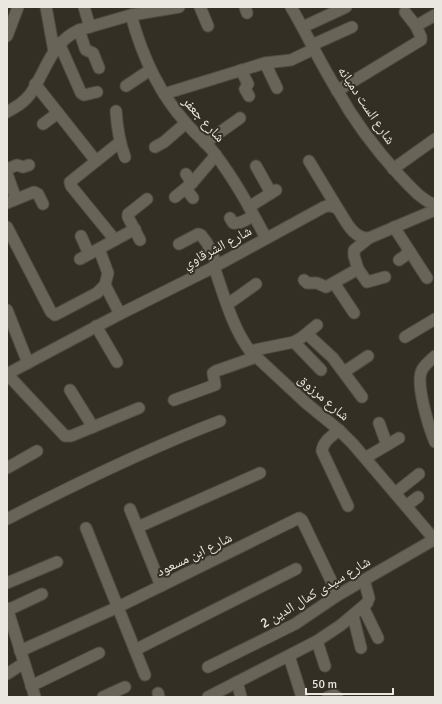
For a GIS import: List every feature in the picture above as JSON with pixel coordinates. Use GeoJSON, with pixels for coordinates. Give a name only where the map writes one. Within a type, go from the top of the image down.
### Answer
{"type":"FeatureCollection","features":[{"type":"Feature","properties":{"kind":"street"},"geometry":{"type":"LineString","coordinates":[[7,11],[17,7]]}},
{"type":"Feature","properties":{"kind":"street"},"geometry":{"type":"LineString","coordinates":[[7,36],[17,7]]}},
{"type":"Feature","properties":{"kind":"street"},"geometry":{"type":"LineString","coordinates":[[46,7],[56,47],[82,93],[84,95],[97,92]]}},
{"type":"Feature","properties":{"kind":"street"},"geometry":{"type":"LineString","coordinates":[[84,7],[85,48],[93,53],[99,68]]}},
{"type":"Feature","properties":{"kind":"street"},"geometry":{"type":"LineString","coordinates":[[7,112],[25,100],[56,47],[65,38],[85,28],[131,15],[178,7]]}},
{"type":"Feature","properties":{"kind":"street"},"geometry":{"type":"LineString","coordinates":[[200,7],[208,26]]}},
{"type":"Feature","properties":{"kind":"street","name":"شارع الست دميانه"},"geometry":{"type":"LineString","coordinates":[[291,7],[337,91],[374,144],[393,169],[418,195],[435,205]]}},
{"type":"Feature","properties":{"kind":"street"},"geometry":{"type":"LineString","coordinates":[[303,27],[346,7]]}},
{"type":"Feature","properties":{"kind":"street"},"geometry":{"type":"LineString","coordinates":[[337,91],[420,40],[421,37],[416,26],[405,12]]}},
{"type":"Feature","properties":{"kind":"street","name":"شارع جعفر"},"geometry":{"type":"LineString","coordinates":[[131,15],[138,40],[150,70],[164,94],[186,123],[216,155],[266,238]]}},
{"type":"Feature","properties":{"kind":"street"},"geometry":{"type":"LineString","coordinates":[[416,26],[435,15]]}},
{"type":"Feature","properties":{"kind":"street"},"geometry":{"type":"LineString","coordinates":[[164,94],[264,63],[291,60],[352,27]]}},
{"type":"Feature","properties":{"kind":"street"},"geometry":{"type":"LineString","coordinates":[[264,63],[277,88]]}},
{"type":"Feature","properties":{"kind":"street"},"geometry":{"type":"LineString","coordinates":[[126,86],[150,70]]}},
{"type":"Feature","properties":{"kind":"street"},"geometry":{"type":"LineString","coordinates":[[241,70],[248,84],[245,89],[249,96]]}},
{"type":"Feature","properties":{"kind":"street"},"geometry":{"type":"LineString","coordinates":[[35,84],[96,162]]}},
{"type":"Feature","properties":{"kind":"street"},"geometry":{"type":"LineString","coordinates":[[116,111],[116,126],[125,157]]}},
{"type":"Feature","properties":{"kind":"street"},"geometry":{"type":"LineString","coordinates":[[43,124],[58,113]]}},
{"type":"Feature","properties":{"kind":"street"},"geometry":{"type":"LineString","coordinates":[[205,143],[240,118]]}},
{"type":"Feature","properties":{"kind":"street"},"geometry":{"type":"LineString","coordinates":[[155,147],[164,142],[186,123]]}},
{"type":"Feature","properties":{"kind":"street"},"geometry":{"type":"LineString","coordinates":[[393,169],[435,139]]}},
{"type":"Feature","properties":{"kind":"street"},"geometry":{"type":"LineString","coordinates":[[115,240],[70,184],[72,180],[120,142]]}},
{"type":"Feature","properties":{"kind":"street"},"geometry":{"type":"LineString","coordinates":[[175,198],[189,186],[216,155]]}},
{"type":"Feature","properties":{"kind":"street"},"geometry":{"type":"LineString","coordinates":[[309,161],[338,209],[357,236],[369,238]]}},
{"type":"Feature","properties":{"kind":"street"},"geometry":{"type":"LineString","coordinates":[[7,169],[17,165],[23,167],[28,165]]}},
{"type":"Feature","properties":{"kind":"street"},"geometry":{"type":"LineString","coordinates":[[230,218],[234,224],[246,220],[251,211],[274,192],[256,166]]}},
{"type":"Feature","properties":{"kind":"street"},"geometry":{"type":"LineString","coordinates":[[7,174],[12,201],[34,192],[38,194],[43,204]]}},
{"type":"Feature","properties":{"kind":"street"},"geometry":{"type":"LineString","coordinates":[[140,240],[128,214],[147,199]]}},
{"type":"Feature","properties":{"kind":"street","name":"شارع الشرقاوي"},"geometry":{"type":"LineString","coordinates":[[7,374],[96,326],[216,266],[324,207],[334,206],[338,209]]}},
{"type":"Feature","properties":{"kind":"street"},"geometry":{"type":"LineString","coordinates":[[385,277],[367,282],[358,269],[354,256],[354,250],[369,238],[435,210]]}},
{"type":"Feature","properties":{"kind":"street"},"geometry":{"type":"LineString","coordinates":[[7,227],[53,314],[58,314],[97,293],[105,285],[108,273],[89,254],[81,236]]}},
{"type":"Feature","properties":{"kind":"street"},"geometry":{"type":"LineString","coordinates":[[394,227],[427,278]]}},
{"type":"Feature","properties":{"kind":"street"},"geometry":{"type":"LineString","coordinates":[[89,254],[135,229]]}},
{"type":"Feature","properties":{"kind":"street","name":"شارع مرزوق"},"geometry":{"type":"LineString","coordinates":[[179,244],[198,234],[201,235],[207,243],[216,266],[242,341],[253,354],[306,403],[339,430],[435,539]]}},
{"type":"Feature","properties":{"kind":"street"},"geometry":{"type":"LineString","coordinates":[[399,260],[410,252]]}},
{"type":"Feature","properties":{"kind":"street"},"geometry":{"type":"LineString","coordinates":[[304,280],[307,283],[316,283],[326,287],[358,269]]}},
{"type":"Feature","properties":{"kind":"street"},"geometry":{"type":"LineString","coordinates":[[334,283],[354,313]]}},
{"type":"Feature","properties":{"kind":"street"},"geometry":{"type":"LineString","coordinates":[[228,304],[256,284]]}},
{"type":"Feature","properties":{"kind":"street"},"geometry":{"type":"LineString","coordinates":[[105,285],[120,314]]}},
{"type":"Feature","properties":{"kind":"street"},"geometry":{"type":"LineString","coordinates":[[7,310],[28,363]]}},
{"type":"Feature","properties":{"kind":"street"},"geometry":{"type":"LineString","coordinates":[[406,337],[435,318]]}},
{"type":"Feature","properties":{"kind":"street"},"geometry":{"type":"LineString","coordinates":[[174,400],[215,385],[213,373],[216,371],[253,354],[294,342],[307,334],[317,325]]}},
{"type":"Feature","properties":{"kind":"street"},"geometry":{"type":"LineString","coordinates":[[96,326],[117,362]]}},
{"type":"Feature","properties":{"kind":"street"},"geometry":{"type":"LineString","coordinates":[[307,334],[325,350],[344,372],[362,397]]}},
{"type":"Feature","properties":{"kind":"street"},"geometry":{"type":"LineString","coordinates":[[294,342],[321,370]]}},
{"type":"Feature","properties":{"kind":"street"},"geometry":{"type":"LineString","coordinates":[[344,372],[368,356]]}},
{"type":"Feature","properties":{"kind":"street"},"geometry":{"type":"LineString","coordinates":[[435,356],[422,370],[419,378],[426,412],[435,442]]}},
{"type":"Feature","properties":{"kind":"street"},"geometry":{"type":"LineString","coordinates":[[7,374],[65,436],[71,436],[138,408]]}},
{"type":"Feature","properties":{"kind":"street"},"geometry":{"type":"LineString","coordinates":[[70,390],[93,427]]}},
{"type":"Feature","properties":{"kind":"street"},"geometry":{"type":"LineString","coordinates":[[7,519],[64,489],[119,463],[168,441],[220,421]]}},
{"type":"Feature","properties":{"kind":"street"},"geometry":{"type":"LineString","coordinates":[[379,423],[388,445]]}},
{"type":"Feature","properties":{"kind":"street"},"geometry":{"type":"LineString","coordinates":[[339,430],[325,442],[322,451],[348,506]]}},
{"type":"Feature","properties":{"kind":"street"},"geometry":{"type":"LineString","coordinates":[[365,458],[399,438]]}},
{"type":"Feature","properties":{"kind":"street"},"geometry":{"type":"LineString","coordinates":[[7,468],[37,451]]}},
{"type":"Feature","properties":{"kind":"street"},"geometry":{"type":"LineString","coordinates":[[138,527],[260,473]]}},
{"type":"Feature","properties":{"kind":"street"},"geometry":{"type":"LineString","coordinates":[[395,493],[419,474]]}},
{"type":"Feature","properties":{"kind":"street"},"geometry":{"type":"LineString","coordinates":[[406,506],[418,497]]}},
{"type":"Feature","properties":{"kind":"street"},"geometry":{"type":"LineString","coordinates":[[130,508],[161,586]]}},
{"type":"Feature","properties":{"kind":"street","name":"شارع ابن مسعود"},"geometry":{"type":"LineString","coordinates":[[20,651],[118,607],[298,518],[302,520],[338,595]]}},
{"type":"Feature","properties":{"kind":"street"},"geometry":{"type":"LineString","coordinates":[[86,528],[145,675]]}},
{"type":"Feature","properties":{"kind":"street","name":"شارع سيدى كمال الدين 2"},"geometry":{"type":"LineString","coordinates":[[208,667],[295,624],[338,595],[435,539]]}},
{"type":"Feature","properties":{"kind":"street"},"geometry":{"type":"LineString","coordinates":[[7,583],[57,562]]}},
{"type":"Feature","properties":{"kind":"street"},"geometry":{"type":"LineString","coordinates":[[135,650],[296,569]]}},
{"type":"Feature","properties":{"kind":"street"},"geometry":{"type":"LineString","coordinates":[[208,697],[330,634],[363,608],[367,603],[369,598],[364,580]]}},
{"type":"Feature","properties":{"kind":"street"},"geometry":{"type":"LineString","coordinates":[[35,697],[7,609],[42,594]]}},
{"type":"Feature","properties":{"kind":"street"},"geometry":{"type":"LineString","coordinates":[[363,608],[378,638]]}},
{"type":"Feature","properties":{"kind":"street"},"geometry":{"type":"LineString","coordinates":[[353,616],[361,648]]}},
{"type":"Feature","properties":{"kind":"street"},"geometry":{"type":"LineString","coordinates":[[317,641],[326,666]]}},
{"type":"Feature","properties":{"kind":"street"},"geometry":{"type":"LineString","coordinates":[[31,686],[99,653]]}},
{"type":"Feature","properties":{"kind":"street"},"geometry":{"type":"LineString","coordinates":[[289,656],[302,697]]}},
{"type":"Feature","properties":{"kind":"street"},"geometry":{"type":"LineString","coordinates":[[7,674],[24,663]]}},
{"type":"Feature","properties":{"kind":"street"},"geometry":{"type":"LineString","coordinates":[[237,682],[241,697]]}},
{"type":"Feature","properties":{"kind":"street"},"geometry":{"type":"LineString","coordinates":[[103,697],[125,687]]}},
{"type":"Feature","properties":{"kind":"street"},"geometry":{"type":"LineString","coordinates":[[328,697],[334,695],[338,697]]}}]}
